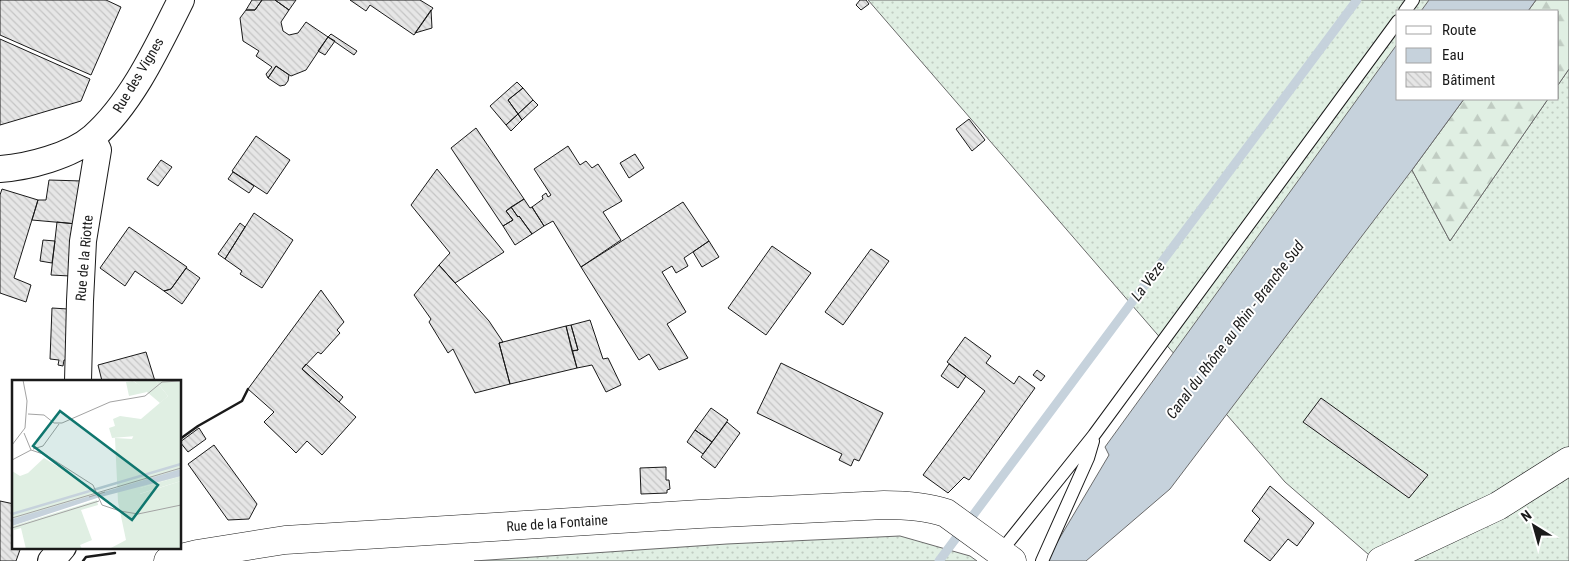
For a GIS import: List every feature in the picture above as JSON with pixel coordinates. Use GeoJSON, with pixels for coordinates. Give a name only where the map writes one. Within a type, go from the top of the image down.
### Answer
{"type":"FeatureCollection","features":[{"type":"Feature","properties":{"kind":"street","name":"Rue des Vignes"},"geometry":{"type":"LineString","coordinates":[[0,169],[35,163],[71,150],[92,138],[116,113],[138,79],[181,0]]}},
{"type":"Feature","properties":{"kind":"street","name":"Rue de la Riotte"},"geometry":{"type":"LineString","coordinates":[[78,380],[83,241],[98,150],[92,138]]}},
{"type":"Feature","properties":{"kind":"street"},"geometry":{"type":"LineString","coordinates":[[1381,561],[1498,506],[1569,461]]}},
{"type":"Feature","properties":{"kind":"street","name":"Rue de la Fontaine"},"geometry":{"type":"LineString","coordinates":[[168,561],[197,554],[285,540],[700,514],[884,505],[910,505],[936,509],[946,513],[1000,555]]}},
{"type":"Feature","properties":{"kind":"street"},"geometry":{"type":"LineString","coordinates":[[51,561],[62,548]]}},
{"type":"Feature","properties":{"kind":"lane"},"geometry":{"type":"LineString","coordinates":[[1000,555],[1094,435],[1396,24]]}},
{"type":"Feature","properties":{"kind":"lane"},"geometry":{"type":"LineString","coordinates":[[1042,561],[1088,458],[1094,435]]}},
{"type":"Feature","properties":{"kind":"green space"},"geometry":{"type":"Polygon","coordinates":[[[868,0],[1536,0],[1529,10],[1396,10],[1396,100],[1463,100],[1412,170],[1450,241],[1547,100],[1559,100],[1559,84],[1569,69],[1569,561],[1376,561],[1285,482],[868,0]]]}},
{"type":"Feature","properties":{"kind":"green space"},"geometry":{"type":"Polygon","coordinates":[[[1536,0],[1569,0],[1569,69],[1559,84],[1559,10],[1529,10],[1536,0]]]}},
{"type":"Feature","properties":{"kind":"green space"},"geometry":{"type":"Polygon","coordinates":[[[1463,100],[1547,100],[1450,241],[1412,170],[1463,100]]]}},
{"type":"Feature","properties":{"kind":"green space"},"geometry":{"type":"Polygon","coordinates":[[[900,536],[970,556],[977,561],[474,561],[727,544],[900,536]]]}},
{"type":"Feature","properties":{"kind":"water"},"geometry":{"type":"Polygon","coordinates":[[[1429,0],[1536,0],[1529,10],[1422,10],[1429,0]]]}},
{"type":"Feature","properties":{"kind":"water","name":"Canal du Rhône au Rhin - Branche Sud"},"geometry":{"type":"Polygon","coordinates":[[[1396,46],[1396,100],[1463,100],[1170,489],[1086,561],[1046,561],[1109,455],[1105,447],[1396,46]]]}},
{"type":"Feature","properties":{"kind":"building"},"geometry":{"type":"Polygon","coordinates":[[[0,0],[106,0],[121,7],[91,75],[0,35],[0,0]]]}},
{"type":"Feature","properties":{"kind":"building"},"geometry":{"type":"Polygon","coordinates":[[[252,0],[262,0],[255,10],[246,10],[252,0]]]}},
{"type":"Feature","properties":{"kind":"building"},"geometry":{"type":"Polygon","coordinates":[[[262,0],[275,0],[289,10],[281,22],[283,31],[289,35],[298,33],[306,22],[328,37],[306,70],[291,76],[276,66],[268,78],[266,74],[272,67],[256,56],[259,51],[243,41],[240,18],[246,10],[255,10],[262,0]]]}},
{"type":"Feature","properties":{"kind":"building"},"geometry":{"type":"Polygon","coordinates":[[[275,0],[296,0],[289,10],[275,0]]]}},
{"type":"Feature","properties":{"kind":"building"},"geometry":{"type":"Polygon","coordinates":[[[350,0],[420,0],[433,8],[414,35],[370,5],[366,11],[350,0]]]}},
{"type":"Feature","properties":{"kind":"building"},"geometry":{"type":"Polygon","coordinates":[[[860,0],[866,0],[869,4],[861,10],[856,5],[860,0]]]}},
{"type":"Feature","properties":{"kind":"building"},"geometry":{"type":"Polygon","coordinates":[[[431,10],[432,28],[415,33],[431,10]]]}},
{"type":"Feature","properties":{"kind":"building"},"geometry":{"type":"Polygon","coordinates":[[[331,34],[357,51],[354,55],[328,37],[331,34]]]}},
{"type":"Feature","properties":{"kind":"building"},"geometry":{"type":"Polygon","coordinates":[[[328,37],[335,41],[325,55],[318,51],[328,37]]]}},
{"type":"Feature","properties":{"kind":"building"},"geometry":{"type":"Polygon","coordinates":[[[0,39],[90,79],[81,101],[0,125],[0,39]]]}},
{"type":"Feature","properties":{"kind":"building"},"geometry":{"type":"Polygon","coordinates":[[[276,66],[289,75],[285,85],[280,86],[268,78],[276,66]]]}},
{"type":"Feature","properties":{"kind":"building"},"geometry":{"type":"Polygon","coordinates":[[[517,82],[523,88],[508,100],[518,114],[506,125],[490,106],[517,82]]]}},
{"type":"Feature","properties":{"kind":"building"},"geometry":{"type":"Polygon","coordinates":[[[523,88],[533,100],[518,114],[508,100],[523,88]]]}},
{"type":"Feature","properties":{"kind":"building"},"geometry":{"type":"Polygon","coordinates":[[[533,100],[538,105],[522,120],[518,114],[533,100]]]}},
{"type":"Feature","properties":{"kind":"building"},"geometry":{"type":"Polygon","coordinates":[[[518,114],[522,120],[511,131],[506,125],[518,114]]]}},
{"type":"Feature","properties":{"kind":"building"},"geometry":{"type":"Polygon","coordinates":[[[969,119],[985,140],[972,151],[956,129],[969,119]]]}},
{"type":"Feature","properties":{"kind":"building"},"geometry":{"type":"Polygon","coordinates":[[[476,128],[524,199],[506,211],[513,220],[503,226],[451,148],[476,128]]]}},
{"type":"Feature","properties":{"kind":"building"},"geometry":{"type":"Polygon","coordinates":[[[256,136],[290,160],[267,194],[232,171],[256,136]]]}},
{"type":"Feature","properties":{"kind":"building"},"geometry":{"type":"Polygon","coordinates":[[[568,146],[580,165],[586,161],[592,168],[598,164],[622,201],[603,212],[621,240],[581,267],[553,221],[544,226],[532,207],[543,199],[542,196],[546,193],[548,197],[551,195],[534,169],[568,146]]]}},
{"type":"Feature","properties":{"kind":"building"},"geometry":{"type":"Polygon","coordinates":[[[635,154],[644,168],[629,178],[620,163],[635,154]]]}},
{"type":"Feature","properties":{"kind":"building"},"geometry":{"type":"Polygon","coordinates":[[[161,160],[172,167],[158,186],[147,179],[161,160]]]}},
{"type":"Feature","properties":{"kind":"building"},"geometry":{"type":"Polygon","coordinates":[[[437,169],[504,252],[455,283],[439,265],[450,253],[411,205],[437,169]]]}},
{"type":"Feature","properties":{"kind":"building"},"geometry":{"type":"Polygon","coordinates":[[[233,172],[254,186],[249,193],[228,179],[233,172]]]}},
{"type":"Feature","properties":{"kind":"building"},"geometry":{"type":"Polygon","coordinates":[[[49,180],[82,181],[77,224],[32,220],[38,200],[46,200],[49,180]]]}},
{"type":"Feature","properties":{"kind":"building"},"geometry":{"type":"Polygon","coordinates":[[[2,189],[38,200],[14,278],[31,285],[26,302],[0,293],[0,195],[2,189]]]}},
{"type":"Feature","properties":{"kind":"building"},"geometry":{"type":"Polygon","coordinates":[[[524,199],[530,208],[532,207],[544,226],[532,234],[511,207],[524,199]]]}},
{"type":"Feature","properties":{"kind":"building"},"geometry":{"type":"Polygon","coordinates":[[[683,202],[709,241],[684,258],[688,266],[676,273],[672,266],[662,272],[686,312],[667,324],[688,358],[659,370],[649,354],[639,360],[581,267],[683,202]]]}},
{"type":"Feature","properties":{"kind":"building"},"geometry":{"type":"Polygon","coordinates":[[[511,207],[532,234],[515,245],[503,226],[513,220],[506,211],[511,207]]]}},
{"type":"Feature","properties":{"kind":"building"},"geometry":{"type":"Polygon","coordinates":[[[254,213],[293,240],[262,288],[240,274],[242,271],[225,259],[254,213]]]}},
{"type":"Feature","properties":{"kind":"building"},"geometry":{"type":"Polygon","coordinates":[[[57,222],[77,224],[70,276],[51,275],[57,222]]]}},
{"type":"Feature","properties":{"kind":"building"},"geometry":{"type":"Polygon","coordinates":[[[240,223],[245,227],[225,259],[218,254],[240,223]]]}},
{"type":"Feature","properties":{"kind":"building"},"geometry":{"type":"Polygon","coordinates":[[[129,227],[187,267],[171,289],[164,291],[135,271],[125,286],[100,268],[129,227]]]}},
{"type":"Feature","properties":{"kind":"building"},"geometry":{"type":"Polygon","coordinates":[[[43,240],[55,241],[52,263],[40,261],[43,240]]]}},
{"type":"Feature","properties":{"kind":"building"},"geometry":{"type":"Polygon","coordinates":[[[709,241],[719,257],[702,267],[693,252],[709,241]]]}},
{"type":"Feature","properties":{"kind":"building"},"geometry":{"type":"Polygon","coordinates":[[[772,246],[811,273],[766,335],[728,308],[772,246]]]}},
{"type":"Feature","properties":{"kind":"building"},"geometry":{"type":"Polygon","coordinates":[[[871,249],[889,261],[843,325],[825,312],[871,249]]]}},
{"type":"Feature","properties":{"kind":"building"},"geometry":{"type":"Polygon","coordinates":[[[439,265],[489,321],[503,342],[499,343],[510,384],[475,393],[453,349],[448,353],[429,322],[431,319],[414,295],[439,265]]]}},
{"type":"Feature","properties":{"kind":"building"},"geometry":{"type":"Polygon","coordinates":[[[186,268],[200,278],[182,304],[164,291],[171,289],[186,268]]]}},
{"type":"Feature","properties":{"kind":"building"},"geometry":{"type":"Polygon","coordinates":[[[321,290],[344,322],[337,330],[340,333],[321,354],[318,352],[302,369],[356,417],[322,455],[307,441],[296,453],[264,422],[274,412],[248,389],[321,290]]]}},
{"type":"Feature","properties":{"kind":"building"},"geometry":{"type":"Polygon","coordinates":[[[52,308],[68,309],[66,360],[64,360],[63,366],[58,365],[59,360],[50,359],[52,308]]]}},
{"type":"Feature","properties":{"kind":"building"},"geometry":{"type":"Polygon","coordinates":[[[590,320],[603,359],[608,358],[621,385],[606,392],[592,365],[577,368],[572,351],[578,350],[571,325],[590,320]]]}},
{"type":"Feature","properties":{"kind":"building"},"geometry":{"type":"Polygon","coordinates":[[[571,325],[578,350],[572,351],[566,326],[571,325]]]}},
{"type":"Feature","properties":{"kind":"building"},"geometry":{"type":"Polygon","coordinates":[[[566,326],[577,368],[510,384],[499,343],[566,326]]]}},
{"type":"Feature","properties":{"kind":"building"},"geometry":{"type":"Polygon","coordinates":[[[965,337],[991,356],[986,363],[1014,384],[1019,376],[1035,388],[969,480],[964,477],[948,493],[923,475],[985,391],[947,362],[965,337]]]}},
{"type":"Feature","properties":{"kind":"building"},"geometry":{"type":"Polygon","coordinates":[[[146,352],[155,380],[102,380],[98,365],[146,352]]]}},
{"type":"Feature","properties":{"kind":"building"},"geometry":{"type":"Polygon","coordinates":[[[781,363],[883,413],[859,461],[854,459],[851,466],[839,460],[842,454],[757,413],[781,363]]]}},
{"type":"Feature","properties":{"kind":"building"},"geometry":{"type":"Polygon","coordinates":[[[306,364],[343,397],[339,402],[302,369],[306,364]]]}},
{"type":"Feature","properties":{"kind":"building"},"geometry":{"type":"Polygon","coordinates":[[[949,364],[966,376],[958,388],[941,376],[949,364]]]}},
{"type":"Feature","properties":{"kind":"building"},"geometry":{"type":"Polygon","coordinates":[[[1037,370],[1045,376],[1041,381],[1033,375],[1037,370]]]}},
{"type":"Feature","properties":{"kind":"building"},"geometry":{"type":"Polygon","coordinates":[[[1321,398],[1428,475],[1409,498],[1303,422],[1321,398]]]}},
{"type":"Feature","properties":{"kind":"building"},"geometry":{"type":"Polygon","coordinates":[[[711,408],[728,420],[712,442],[695,430],[711,408]]]}},
{"type":"Feature","properties":{"kind":"building"},"geometry":{"type":"Polygon","coordinates":[[[727,422],[740,433],[715,468],[701,457],[727,422]]]}},
{"type":"Feature","properties":{"kind":"building"},"geometry":{"type":"Polygon","coordinates":[[[199,428],[206,439],[188,452],[181,441],[199,428]]]}},
{"type":"Feature","properties":{"kind":"building"},"geometry":{"type":"Polygon","coordinates":[[[695,430],[712,442],[703,454],[687,442],[695,430]]]}},
{"type":"Feature","properties":{"kind":"building"},"geometry":{"type":"Polygon","coordinates":[[[214,445],[257,504],[249,519],[228,520],[188,464],[214,445]]]}},
{"type":"Feature","properties":{"kind":"building"},"geometry":{"type":"Polygon","coordinates":[[[666,467],[666,480],[669,480],[670,489],[667,490],[667,493],[641,494],[640,468],[666,467]]]}},
{"type":"Feature","properties":{"kind":"building"},"geometry":{"type":"Polygon","coordinates":[[[1270,486],[1314,523],[1297,546],[1288,539],[1270,561],[1244,541],[1260,519],[1252,511],[1270,486]]]}},
{"type":"Feature","properties":{"kind":"building"},"geometry":{"type":"Polygon","coordinates":[[[0,501],[12,504],[12,548],[21,548],[16,561],[0,561],[0,501]]]}},
{"type":"Feature","properties":{"kind":"waterway","name":"La Vèze"},"geometry":{"type":"LineString","coordinates":[[939,561],[1357,0]]}},
{"type":"Feature","properties":{"kind":"wall"},"geometry":{"type":"LineString","coordinates":[[181,438],[198,426],[242,401],[248,389]]}},
{"type":"Feature","properties":{"kind":"wall"},"geometry":{"type":"LineString","coordinates":[[83,561],[86,557],[115,553]]}}]}
